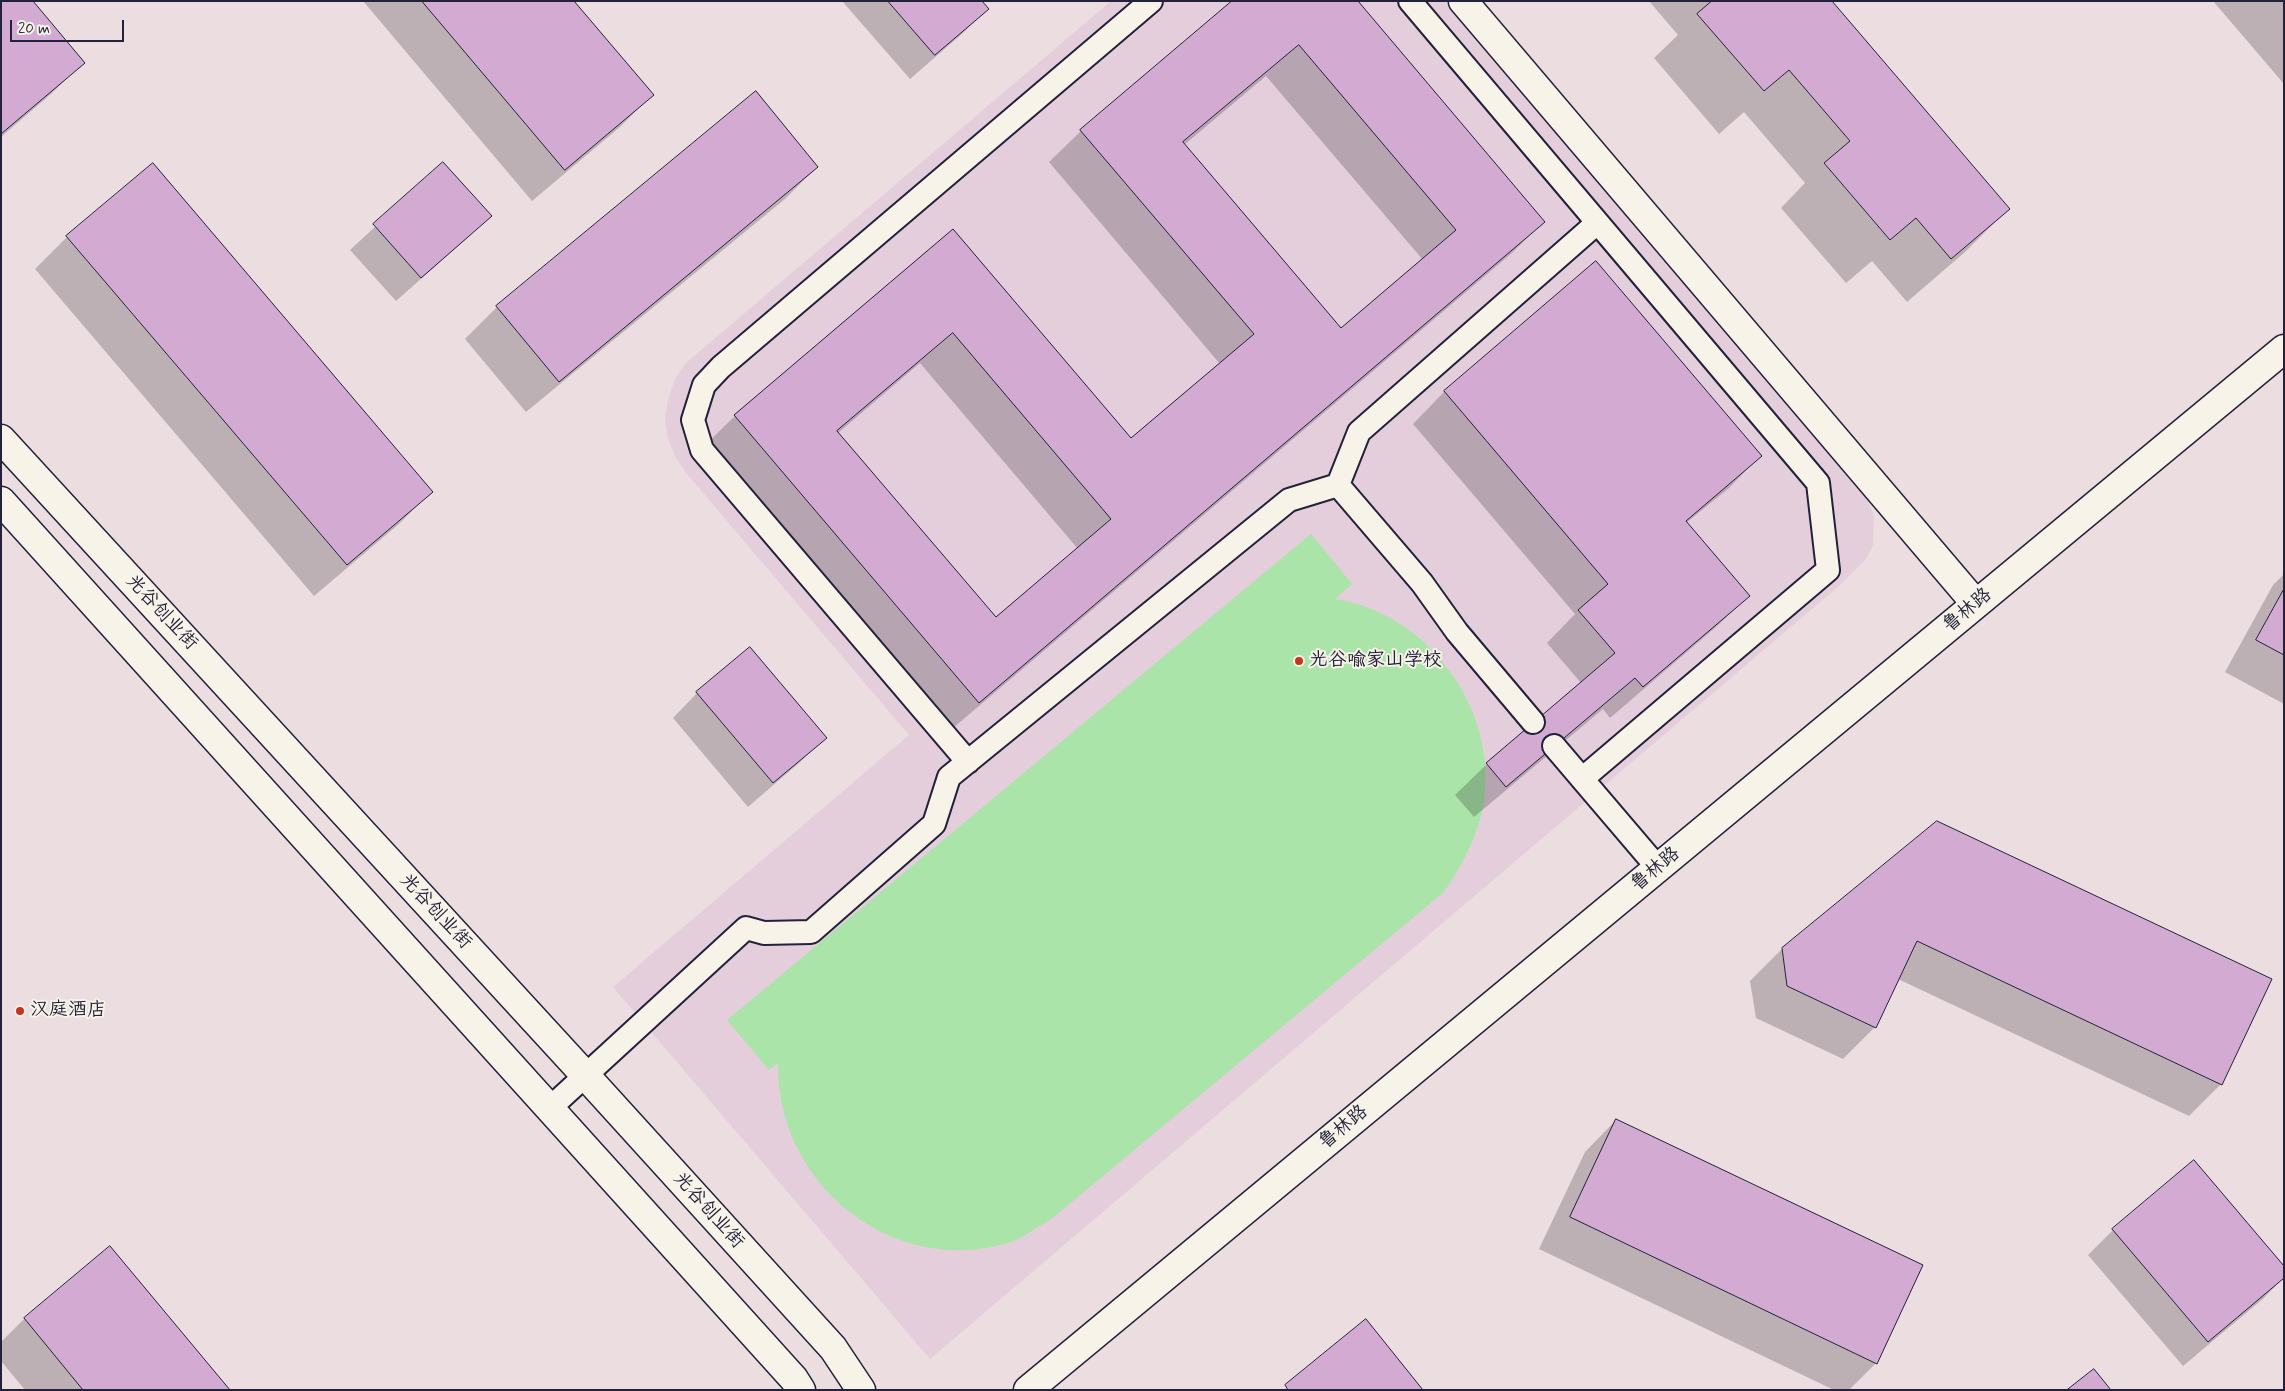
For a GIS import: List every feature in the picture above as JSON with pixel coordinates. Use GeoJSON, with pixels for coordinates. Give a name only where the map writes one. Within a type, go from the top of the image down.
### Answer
{"type":"FeatureCollection","features":[{"type":"Feature","properties":{"kind":"main road"},"geometry":{"type":"LineString","coordinates":[[1463,1],[1976,604]]}},
{"type":"Feature","properties":{"kind":"main road","name":"鲁林路"},"geometry":{"type":"LineString","coordinates":[[1028,1390],[2284,349]]}},
{"type":"Feature","properties":{"kind":"main road","name":"光谷创业街"},"geometry":{"type":"LineString","coordinates":[[1,439],[833,1348],[861,1390]]}},
{"type":"Feature","properties":{"kind":"main road"},"geometry":{"type":"LineString","coordinates":[[1,501],[550,1108],[801,1390]]}},
{"type":"Feature","properties":{"kind":"lane"},"geometry":{"type":"LineString","coordinates":[[968,762],[702,450],[693,420],[704,386],[721,367],[1151,1]]}},
{"type":"Feature","properties":{"kind":"lane"},"geometry":{"type":"LineString","coordinates":[[1410,1],[1818,483],[1828,570],[1582,779]]}},
{"type":"Feature","properties":{"kind":"lane"},"geometry":{"type":"LineString","coordinates":[[1338,485],[1359,432],[1597,223]]}},
{"type":"Feature","properties":{"kind":"lane"},"geometry":{"type":"LineString","coordinates":[[550,1108],[746,928],[764,933],[811,932],[934,824],[949,777],[1289,500],[1338,485]]}},
{"type":"Feature","properties":{"kind":"lane"},"geometry":{"type":"LineString","coordinates":[[1338,485],[1422,583],[1457,632],[1534,722]]}},
{"type":"Feature","properties":{"kind":"lane"},"geometry":{"type":"LineString","coordinates":[[1554,746],[1658,868]]}},
{"type":"Feature","properties":{"kind":"shaded area","name":"光谷喻家山学校"},"geometry":{"type":"Polygon","coordinates":[[[1111,1],[1448,1],[1863,489],[1874,516],[1873,545],[1866,559],[1839,586],[930,1359],[613,987],[909,735],[687,474],[676,458],[668,439],[665,420],[668,400],[674,381],[685,364],[1111,1]]]}},
{"type":"Feature","properties":{"kind":"green space"},"geometry":{"type":"Polygon","coordinates":[[[1311,534],[1352,584],[1335,599],[1369,608],[1399,624],[1427,645],[1450,671],[1468,701],[1480,733],[1485,767],[1484,802],[1474,838],[1444,892],[1050,1220],[1019,1239],[970,1250],[927,1247],[887,1234],[851,1213],[820,1183],[797,1148],[783,1107],[778,1063],[769,1070],[727,1020],[1311,534]]]}},
{"type":"Feature","properties":{"kind":"building"},"geometry":{"type":"Polygon","coordinates":[[[1,1],[33,1],[85,63],[1,134],[1,1]]]}},
{"type":"Feature","properties":{"kind":"building"},"geometry":{"type":"Polygon","coordinates":[[[422,1],[574,1],[654,95],[565,170],[422,1]]]}},
{"type":"Feature","properties":{"kind":"building"},"geometry":{"type":"Polygon","coordinates":[[[888,1],[982,1],[989,9],[935,55],[888,1]]]}},
{"type":"Feature","properties":{"kind":"building"},"geometry":{"type":"Polygon","coordinates":[[[1232,1],[1358,1],[1545,222],[979,703],[734,415],[953,229],[1131,438],[1254,334],[1080,130],[1232,1]],[[1299,45],[1183,142],[1341,328],[1456,230],[1299,45]],[[953,333],[837,431],[996,617],[1111,519],[953,333]]]}},
{"type":"Feature","properties":{"kind":"building"},"geometry":{"type":"Polygon","coordinates":[[[1712,1],[1832,1],[2010,209],[1951,259],[1916,218],[1890,240],[1824,163],[1850,141],[1789,70],[1764,91],[1697,14],[1712,1]]]}},
{"type":"Feature","properties":{"kind":"building"},"geometry":{"type":"Polygon","coordinates":[[[756,91],[818,167],[559,382],[496,306],[756,91]]]}},
{"type":"Feature","properties":{"kind":"building"},"geometry":{"type":"Polygon","coordinates":[[[443,162],[492,216],[421,278],[373,224],[443,162]]]}},
{"type":"Feature","properties":{"kind":"building"},"geometry":{"type":"Polygon","coordinates":[[[153,163],[433,492],[347,565],[66,236],[153,163]]]}},
{"type":"Feature","properties":{"kind":"building"},"geometry":{"type":"Polygon","coordinates":[[[1596,261],[1762,456],[1686,521],[1750,596],[1643,687],[1635,678],[1506,787],[1486,763],[1615,653],[1578,610],[1608,584],[1444,391],[1596,261]]]}},
{"type":"Feature","properties":{"kind":"building"},"geometry":{"type":"Polygon","coordinates":[[[2284,589],[2284,655],[2256,640],[2284,589]]]}},
{"type":"Feature","properties":{"kind":"building"},"geometry":{"type":"Polygon","coordinates":[[[750,647],[827,738],[773,783],[696,692],[750,647]]]}},
{"type":"Feature","properties":{"kind":"building"},"geometry":{"type":"Polygon","coordinates":[[[1937,821],[2272,979],[2222,1085],[1917,941],[1876,1028],[1787,986],[1782,948],[1937,821]]]}},
{"type":"Feature","properties":{"kind":"building"},"geometry":{"type":"Polygon","coordinates":[[[1616,1119],[1923,1265],[1877,1364],[1570,1217],[1616,1119]]]}},
{"type":"Feature","properties":{"kind":"building"},"geometry":{"type":"Polygon","coordinates":[[[2194,1160],[2284,1266],[2284,1278],[2208,1342],[2112,1229],[2194,1160]]]}},
{"type":"Feature","properties":{"kind":"building"},"geometry":{"type":"Polygon","coordinates":[[[110,1246],[230,1390],[83,1390],[24,1318],[110,1246]]]}},
{"type":"Feature","properties":{"kind":"building"},"geometry":{"type":"Polygon","coordinates":[[[1366,1319],[1423,1390],[1288,1390],[1285,1385],[1366,1319]]]}},
{"type":"Feature","properties":{"kind":"building"},"geometry":{"type":"Polygon","coordinates":[[[2094,1369],[2111,1390],[2067,1390],[2094,1369]]]}},
{"type":"Feature","properties":{"kind":"place","name":"光谷喻家山学校"},"geometry":{"type":"Point","coordinates":[1299,661]}},
{"type":"Feature","properties":{"kind":"place","name":"汉庭酒店"},"geometry":{"type":"Point","coordinates":[20,1011]}}]}
